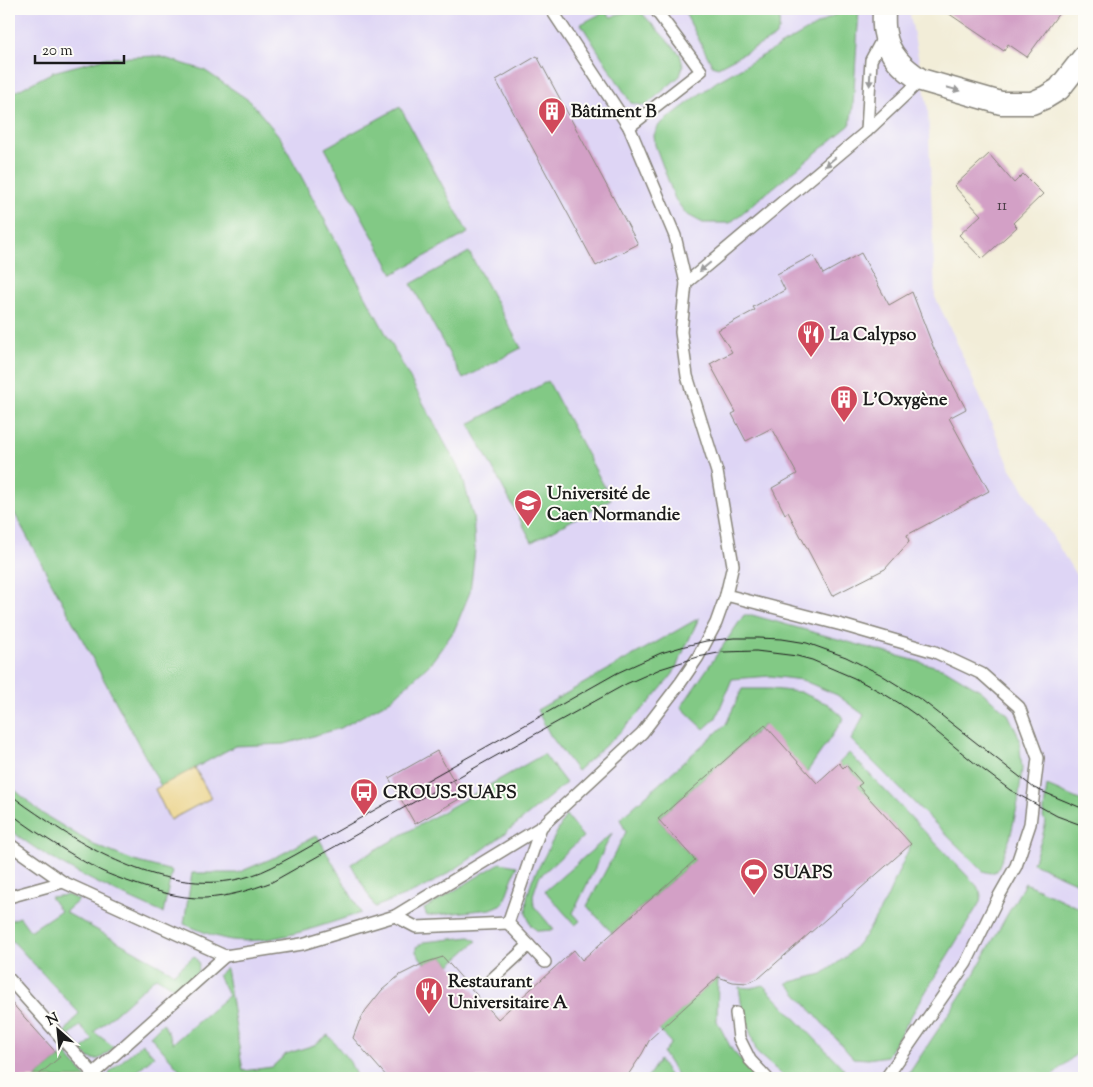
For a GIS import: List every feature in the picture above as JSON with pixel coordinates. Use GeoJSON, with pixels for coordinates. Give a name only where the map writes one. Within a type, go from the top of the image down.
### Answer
{"type":"FeatureCollection","features":[{"type":"Feature","properties":{"kind":"street"},"geometry":{"type":"LineString","coordinates":[[884,9],[885,34],[892,54],[900,64],[921,80],[1001,103],[1032,103],[1046,97],[1059,88],[1084,57]]}},
{"type":"Feature","properties":{"kind":"lane"},"geometry":{"type":"LineString","coordinates":[[9,844],[63,882],[225,956],[302,944],[395,916],[541,827],[642,733],[682,682],[716,623],[726,595],[733,566],[717,472],[687,376],[682,332],[686,283],[674,233],[629,126],[552,9]]}},
{"type":"Feature","properties":{"kind":"lane"},"geometry":{"type":"LineString","coordinates":[[629,126],[701,71],[655,9]]}},
{"type":"Feature","properties":{"kind":"lane"},"geometry":{"type":"LineString","coordinates":[[867,131],[871,60],[885,34]]}},
{"type":"Feature","properties":{"kind":"lane"},"geometry":{"type":"LineString","coordinates":[[686,283],[867,131],[921,80]]}},
{"type":"Feature","properties":{"kind":"lane"},"geometry":{"type":"LineString","coordinates":[[726,595],[842,625],[935,652],[982,674],[1019,707],[1035,748],[1038,758],[1030,824],[1016,866],[966,963],[886,1078]]}},
{"type":"Feature","properties":{"kind":"lane"},"geometry":{"type":"LineString","coordinates":[[508,923],[541,827]]}},
{"type":"Feature","properties":{"kind":"lane"},"geometry":{"type":"LineString","coordinates":[[9,897],[63,882]]}},
{"type":"Feature","properties":{"kind":"lane"},"geometry":{"type":"LineString","coordinates":[[395,916],[416,927],[508,923],[545,962]]}},
{"type":"Feature","properties":{"kind":"lane"},"geometry":{"type":"LineString","coordinates":[[491,980],[529,945]]}},
{"type":"Feature","properties":{"kind":"lane"},"geometry":{"type":"LineString","coordinates":[[9,979],[95,1076],[225,956]]}},
{"type":"Feature","properties":{"kind":"lane"},"geometry":{"type":"LineString","coordinates":[[736,1013],[739,1038],[750,1060],[767,1078]]}},
{"type":"Feature","properties":{"kind":"shaded area","name":"Université de Caen Normandie"},"geometry":{"type":"Polygon","coordinates":[[[9,9],[909,9],[928,109],[935,297],[954,336],[1010,467],[1084,588],[1084,1078],[9,1078],[9,9]]]}},
{"type":"Feature","properties":{"kind":"green space"},"geometry":{"type":"Polygon","coordinates":[[[636,9],[680,54],[683,66],[680,76],[645,106],[631,103],[581,24],[604,12],[611,17],[636,9]]]}},
{"type":"Feature","properties":{"kind":"green space"},"geometry":{"type":"Polygon","coordinates":[[[683,9],[780,9],[779,30],[775,37],[718,67],[712,65],[683,9]]]}},
{"type":"Feature","properties":{"kind":"green space"},"geometry":{"type":"Polygon","coordinates":[[[845,9],[859,9],[853,106],[850,125],[730,223],[703,223],[686,214],[675,199],[655,145],[654,135],[659,125],[716,82],[845,9]]]}},
{"type":"Feature","properties":{"kind":"green space"},"geometry":{"type":"Polygon","coordinates":[[[158,56],[204,70],[250,101],[280,137],[462,475],[473,516],[475,550],[470,592],[454,631],[430,664],[391,700],[341,728],[285,744],[235,746],[195,768],[211,798],[170,820],[155,789],[161,786],[9,503],[9,95],[53,72],[106,58],[158,56]]]}},
{"type":"Feature","properties":{"kind":"green space"},"geometry":{"type":"Polygon","coordinates":[[[400,107],[468,233],[393,274],[325,148],[400,107]]]}},
{"type":"Feature","properties":{"kind":"green space"},"geometry":{"type":"Polygon","coordinates":[[[469,252],[521,348],[463,379],[411,284],[469,252]]]}},
{"type":"Feature","properties":{"kind":"green space"},"geometry":{"type":"Polygon","coordinates":[[[548,381],[611,499],[532,542],[469,424],[548,381]]]}},
{"type":"Feature","properties":{"kind":"green space"},"geometry":{"type":"Polygon","coordinates":[[[744,615],[752,615],[945,669],[980,690],[1008,714],[1019,737],[1022,769],[1018,803],[1010,838],[997,871],[990,873],[983,871],[851,740],[864,715],[837,695],[802,680],[770,676],[732,679],[716,718],[704,729],[681,707],[744,615]]]}},
{"type":"Feature","properties":{"kind":"green space"},"geometry":{"type":"Polygon","coordinates":[[[699,618],[673,674],[649,703],[577,771],[550,735],[537,710],[699,618]]]}},
{"type":"Feature","properties":{"kind":"green space"},"geometry":{"type":"Polygon","coordinates":[[[742,689],[800,692],[828,704],[844,718],[807,772],[764,725],[658,819],[695,860],[612,933],[587,906],[626,832],[620,819],[726,724],[742,689]]]}},
{"type":"Feature","properties":{"kind":"green space"},"geometry":{"type":"Polygon","coordinates":[[[849,753],[977,886],[981,895],[980,902],[887,1056],[868,1059],[853,1058],[787,983],[822,974],[847,956],[867,933],[886,900],[911,844],[858,786],[862,783],[847,765],[843,768],[839,763],[849,753]]]}},
{"type":"Feature","properties":{"kind":"green space"},"geometry":{"type":"Polygon","coordinates":[[[544,754],[566,783],[480,852],[444,876],[425,887],[375,907],[351,864],[544,754]]]}},
{"type":"Feature","properties":{"kind":"green space"},"geometry":{"type":"Polygon","coordinates":[[[9,785],[43,814],[94,845],[134,861],[172,871],[163,913],[103,886],[64,865],[26,842],[9,829],[9,785]]]}},
{"type":"Feature","properties":{"kind":"green space"},"geometry":{"type":"Polygon","coordinates":[[[1047,786],[1084,802],[1084,886],[1033,863],[1046,821],[1043,818],[1047,786]]]}},
{"type":"Feature","properties":{"kind":"green space"},"geometry":{"type":"Polygon","coordinates":[[[566,815],[583,837],[539,877],[533,895],[534,906],[554,930],[538,931],[531,926],[526,913],[527,897],[532,880],[566,815]]]}},
{"type":"Feature","properties":{"kind":"green space"},"geometry":{"type":"Polygon","coordinates":[[[612,833],[573,913],[580,921],[575,925],[545,891],[612,833]]]}},
{"type":"Feature","properties":{"kind":"green space"},"geometry":{"type":"Polygon","coordinates":[[[317,835],[361,913],[281,937],[248,941],[220,938],[184,924],[192,873],[237,873],[278,856],[317,835]]]}},
{"type":"Feature","properties":{"kind":"green space"},"geometry":{"type":"Polygon","coordinates":[[[500,863],[517,866],[503,904],[491,909],[427,916],[424,909],[500,863]]]}},
{"type":"Feature","properties":{"kind":"green space"},"geometry":{"type":"Polygon","coordinates":[[[1025,883],[1084,910],[1084,1047],[1050,1078],[906,1078],[969,983],[1025,883]]]}},
{"type":"Feature","properties":{"kind":"green space"},"geometry":{"type":"Polygon","coordinates":[[[68,895],[79,900],[65,912],[174,973],[194,956],[199,966],[195,975],[178,990],[156,977],[94,1032],[114,1047],[104,1056],[95,1060],[81,1051],[93,1040],[80,1026],[68,1036],[65,1032],[79,1013],[9,937],[9,921],[20,917],[30,931],[60,911],[50,897],[68,895]]]}},
{"type":"Feature","properties":{"kind":"green space"},"geometry":{"type":"Polygon","coordinates":[[[470,937],[477,941],[450,965],[443,957],[424,963],[416,952],[416,947],[424,942],[470,937]]]}},
{"type":"Feature","properties":{"kind":"green space"},"geometry":{"type":"Polygon","coordinates":[[[226,968],[243,1071],[272,1067],[286,1054],[314,1045],[328,1035],[350,1062],[357,1078],[187,1078],[150,1036],[163,1023],[173,1043],[228,996],[218,975],[226,968]]]}},
{"type":"Feature","properties":{"kind":"green space"},"geometry":{"type":"Polygon","coordinates":[[[718,977],[717,1021],[732,1050],[757,1078],[679,1078],[663,1053],[671,1043],[659,1030],[718,977]]]}},
{"type":"Feature","properties":{"kind":"green space"},"geometry":{"type":"Polygon","coordinates":[[[763,985],[843,1068],[846,1078],[786,1078],[757,1053],[742,1008],[739,987],[751,988],[763,985]]]}},
{"type":"Feature","properties":{"kind":"green space"},"geometry":{"type":"Polygon","coordinates":[[[142,1043],[154,1056],[129,1078],[109,1078],[110,1072],[142,1043]]]}},
{"type":"Feature","properties":{"kind":"green space"},"geometry":{"type":"Polygon","coordinates":[[[65,1053],[87,1078],[35,1078],[65,1053]]]}},
{"type":"Feature","properties":{"kind":"green space"},"geometry":{"type":"Polygon","coordinates":[[[659,1060],[671,1078],[647,1078],[659,1060]]]}},
{"type":"Feature","properties":{"kind":"sand"},"geometry":{"type":"Polygon","coordinates":[[[195,768],[211,798],[170,820],[155,789],[195,768]]]}},
{"type":"Feature","properties":{"kind":"building"},"geometry":{"type":"Polygon","coordinates":[[[942,9],[1062,9],[1027,57],[1008,44],[1004,51],[942,9]]]}},
{"type":"Feature","properties":{"kind":"building","name":"Bâtiment B"},"geometry":{"type":"Polygon","coordinates":[[[537,56],[638,244],[596,266],[496,80],[537,56]]]}},
{"type":"Feature","properties":{"kind":"building"},"geometry":{"type":"Polygon","coordinates":[[[989,154],[1014,183],[1023,174],[1043,194],[1013,223],[1017,227],[982,259],[959,235],[981,215],[954,186],[989,154]]]}},
{"type":"Feature","properties":{"kind":"building","name":"L'Oxygène"},"geometry":{"type":"Polygon","coordinates":[[[861,253],[889,305],[912,292],[934,349],[966,409],[949,418],[989,491],[907,535],[909,542],[885,569],[832,596],[788,512],[785,514],[772,488],[797,474],[772,428],[746,441],[732,414],[736,412],[710,364],[732,352],[718,330],[755,310],[753,307],[785,290],[777,274],[813,255],[823,274],[861,253]]]}},
{"type":"Feature","properties":{"kind":"building","name":"SUAPS"},"geometry":{"type":"Polygon","coordinates":[[[765,725],[817,783],[839,763],[843,768],[846,765],[862,783],[858,786],[911,844],[759,978],[747,983],[733,982],[718,977],[650,1039],[626,1078],[388,1078],[353,1038],[366,1010],[382,990],[400,975],[424,963],[443,957],[498,1019],[574,950],[582,960],[695,860],[658,819],[765,725]]]}},
{"type":"Feature","properties":{"kind":"building"},"geometry":{"type":"Polygon","coordinates":[[[437,751],[463,797],[415,824],[389,778],[437,751]]]}},
{"type":"Feature","properties":{"kind":"building"},"geometry":{"type":"Polygon","coordinates":[[[9,1000],[60,1057],[35,1078],[18,1078],[9,1068],[9,1000]]]}},
{"type":"Feature","properties":{"kind":"tram line"},"geometry":{"type":"LineString","coordinates":[[9,793],[68,835],[117,861],[169,878],[196,882],[223,882],[256,874],[284,861],[617,673],[661,653],[685,646],[706,641],[758,638],[807,643],[846,657],[880,674],[923,701],[1034,788],[1084,809]]}},
{"type":"Feature","properties":{"kind":"tram line"},"geometry":{"type":"LineString","coordinates":[[9,812],[63,849],[116,877],[154,890],[184,897],[205,898],[231,895],[272,882],[626,684],[660,669],[698,657],[723,652],[756,651],[797,656],[812,660],[879,691],[916,715],[1010,790],[1057,816],[1084,826]]}},
{"type":"Feature","properties":{"kind":"place","name":"Bâtiment B"},"geometry":{"type":"Point","coordinates":[552,135]}},
{"type":"Feature","properties":{"kind":"place","name":"La Calypso"},"geometry":{"type":"Point","coordinates":[811,358]}},
{"type":"Feature","properties":{"kind":"place","name":"L'Oxygène"},"geometry":{"type":"Point","coordinates":[844,423]}},
{"type":"Feature","properties":{"kind":"place","name":"Université de Caen Normandie"},"geometry":{"type":"Point","coordinates":[528,527]}},
{"type":"Feature","properties":{"kind":"place","name":"CROUS-SUAPS"},"geometry":{"type":"Point","coordinates":[364,816]}},
{"type":"Feature","properties":{"kind":"place","name":"SUAPS"},"geometry":{"type":"Point","coordinates":[754,896]}},
{"type":"Feature","properties":{"kind":"place","name":"Restaurant Universitaire A"},"geometry":{"type":"Point","coordinates":[429,1015]}}]}
